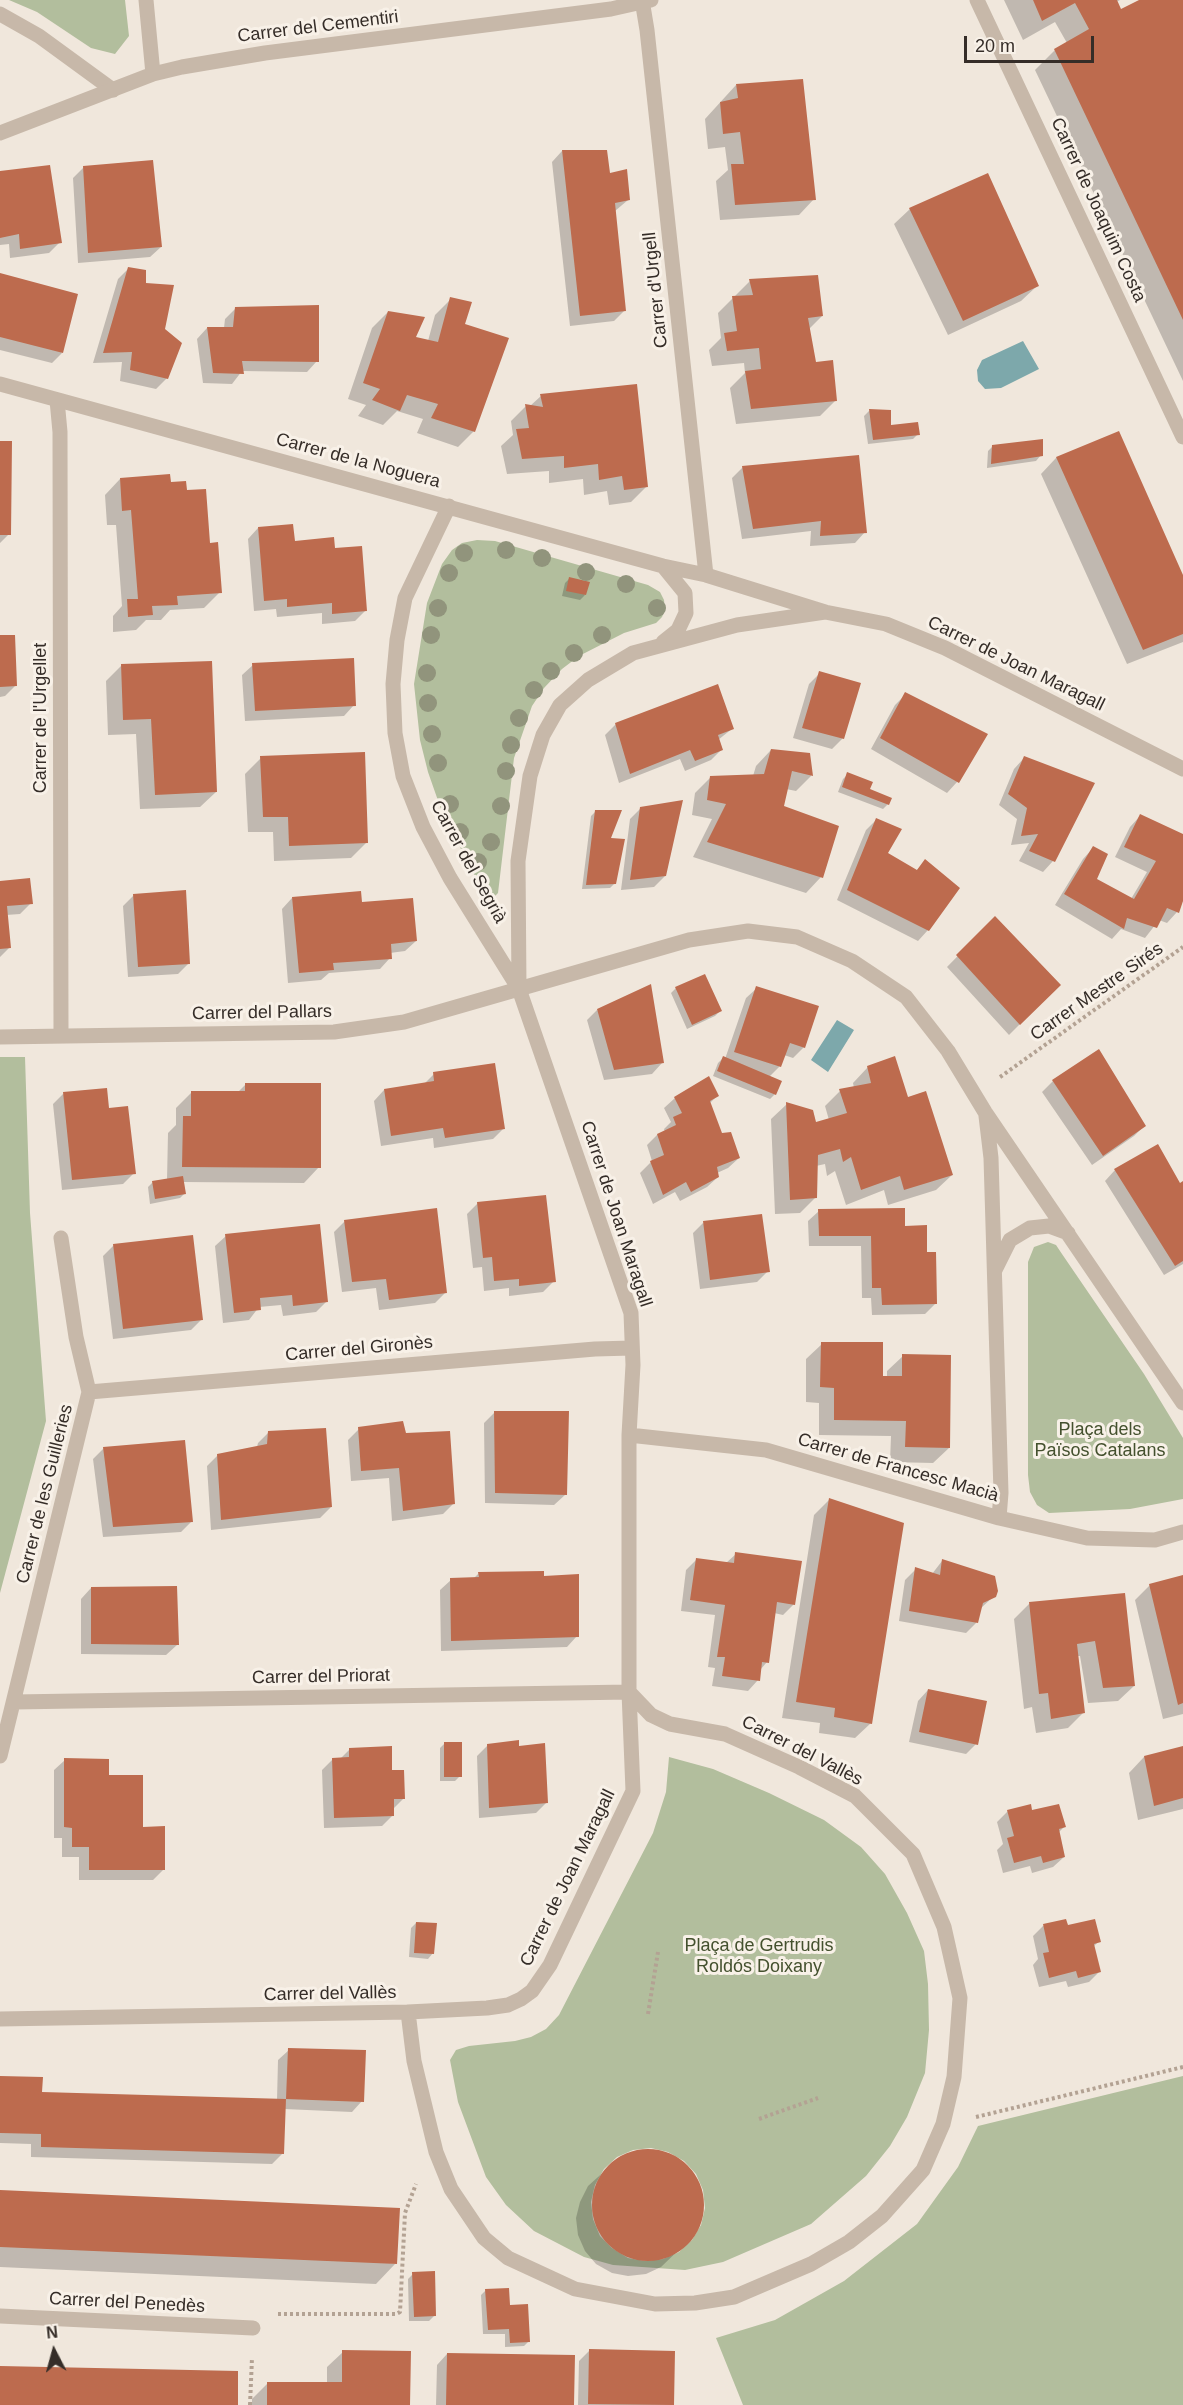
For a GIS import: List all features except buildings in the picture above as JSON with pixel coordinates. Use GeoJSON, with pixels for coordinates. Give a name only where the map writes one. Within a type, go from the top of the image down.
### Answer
{"type":"FeatureCollection","features":[{"type":"Feature","properties":{"kind":"street"},"geometry":{"type":"LineString","coordinates":[[146,0],[153,74]]}},
{"type":"Feature","properties":{"kind":"street","name":"Carrer de Joaquim Costa"},"geometry":{"type":"LineString","coordinates":[[977,0],[1183,437]]}},
{"type":"Feature","properties":{"kind":"street","name":"Carrer del Cementiri"},"geometry":{"type":"LineString","coordinates":[[0,133],[153,74],[205,62],[549,18],[645,1]]}},
{"type":"Feature","properties":{"kind":"street","name":"Carrer d'Urgell"},"geometry":{"type":"LineString","coordinates":[[645,1],[706,575]]}},
{"type":"Feature","properties":{"kind":"street"},"geometry":{"type":"LineString","coordinates":[[0,14],[39,36],[113,90]]}},
{"type":"Feature","properties":{"kind":"street","name":"Carrer de la Noguera"},"geometry":{"type":"LineString","coordinates":[[0,384],[663,566],[706,575]]}},
{"type":"Feature","properties":{"kind":"street","name":"Carrer de l'Urgellet"},"geometry":{"type":"LineString","coordinates":[[57,400],[60,456],[61,1036]]}},
{"type":"Feature","properties":{"kind":"street","name":"Carrer del Segrià"},"geometry":{"type":"LineString","coordinates":[[449,506],[405,598],[396,640],[393,684],[395,734],[403,776],[423,827],[450,878],[519,989]]}},
{"type":"Feature","properties":{"kind":"street"},"geometry":{"type":"LineString","coordinates":[[661,644],[678,630],[686,613],[685,593],[663,566]]}},
{"type":"Feature","properties":{"kind":"street","name":"Carrer de Joan Maragall"},"geometry":{"type":"LineString","coordinates":[[706,575],[825,612],[886,624],[945,648],[1183,769]]}},
{"type":"Feature","properties":{"kind":"street","name":"Carrer de Joan Maragall"},"geometry":{"type":"LineString","coordinates":[[408,2012],[508,2006],[532,1991],[550,1965],[633,1791],[629,1692],[631,1313],[519,989],[518,861],[530,776],[543,735],[560,705],[588,680],[633,653],[736,625],[825,612]]}},
{"type":"Feature","properties":{"kind":"street","name":"Carrer del Pallars"},"geometry":{"type":"LineString","coordinates":[[0,1037],[334,1032],[404,1022],[689,940],[748,931],[797,937],[852,960],[906,997],[948,1051],[985,1112]]}},
{"type":"Feature","properties":{"kind":"street"},"geometry":{"type":"LineString","coordinates":[[985,1112],[1183,1403]]}},
{"type":"Feature","properties":{"kind":"street"},"geometry":{"type":"LineString","coordinates":[[985,1112],[992,1158],[1001,1493],[999,1518]]}},
{"type":"Feature","properties":{"kind":"street"},"geometry":{"type":"LineString","coordinates":[[994,1272],[1010,1240],[1030,1228],[1049,1226],[1068,1233]]}},
{"type":"Feature","properties":{"kind":"street","name":"Carrer de les Guilleries"},"geometry":{"type":"LineString","coordinates":[[0,1756],[89,1392],[76,1337],[61,1238]]}},
{"type":"Feature","properties":{"kind":"street","name":"Carrer del Gironès"},"geometry":{"type":"LineString","coordinates":[[89,1392],[595,1348],[632,1348]]}},
{"type":"Feature","properties":{"kind":"street","name":"Carrer de Francesc Macià"},"geometry":{"type":"LineString","coordinates":[[629,1435],[766,1450],[999,1518],[1087,1538],[1155,1540],[1183,1530]]}},
{"type":"Feature","properties":{"kind":"street","name":"Carrer del Priorat"},"geometry":{"type":"LineString","coordinates":[[14,1702],[629,1692]]}},
{"type":"Feature","properties":{"kind":"street","name":"Carrer del Vallès"},"geometry":{"type":"LineString","coordinates":[[0,2019],[408,2012],[414,2061],[436,2152],[451,2189],[484,2238],[508,2258],[575,2289],[655,2304],[695,2303],[734,2297],[811,2264],[849,2242],[882,2216],[923,2170],[943,2124],[954,2077],[960,1998],[944,1927],[913,1854],[855,1796],[799,1767],[725,1734],[670,1724],[651,1715],[629,1692]]}},
{"type":"Feature","properties":{"kind":"street","name":"Carrer del Penedès"},"geometry":{"type":"LineString","coordinates":[[0,2316],[253,2328]]}},
{"type":"Feature","properties":{"kind":"path","name":"Carrer Mestre Sirés"},"geometry":{"type":"LineString","coordinates":[[1026,1058],[1183,947]]}},
{"type":"Feature","properties":{"kind":"path"},"geometry":{"type":"LineString","coordinates":[[648,2014],[658,1952]]}},
{"type":"Feature","properties":{"kind":"path"},"geometry":{"type":"LineString","coordinates":[[943,2124],[1183,2067]]}},
{"type":"Feature","properties":{"kind":"path"},"geometry":{"type":"LineString","coordinates":[[759,2119],[818,2098]]}},
{"type":"Feature","properties":{"kind":"path"},"geometry":{"type":"LineString","coordinates":[[289,2314],[396,2314],[400,2312],[405,2212],[419,2177],[436,2152]]}},
{"type":"Feature","properties":{"kind":"path"},"geometry":{"type":"LineString","coordinates":[[250,2405],[252,2367]]}},
{"type":"Feature","properties":{"kind":"green space"},"geometry":{"type":"Polygon","coordinates":[[[9,0],[125,0],[129,36],[115,54],[91,48],[37,12],[9,0]]]}},
{"type":"Feature","properties":{"kind":"green space"},"geometry":{"type":"Polygon","coordinates":[[[477,540],[495,541],[648,585],[660,592],[665,610],[656,623],[624,633],[579,656],[562,669],[544,688],[532,706],[514,758],[498,893],[493,898],[486,898],[442,812],[420,740],[414,684],[427,603],[442,564],[452,550],[462,543],[477,540]]]}},
{"type":"Feature","properties":{"kind":"green space"},"geometry":{"type":"Polygon","coordinates":[[[0,1057],[25,1057],[30,1213],[46,1421],[0,1593],[0,1057]]]}},
{"type":"Feature","properties":{"kind":"green space","name":"Plaça dels Països Catalans"},"geometry":{"type":"Polygon","coordinates":[[[1048,1242],[1056,1245],[1144,1374],[1183,1438],[1183,1499],[1130,1509],[1049,1513],[1037,1505],[1030,1492],[1028,1475],[1028,1262],[1034,1247],[1048,1242]]]}},
{"type":"Feature","properties":{"kind":"green space","name":"Plaça de Gertrudis Roldós Doixany"},"geometry":{"type":"Polygon","coordinates":[[[669,1757],[713,1769],[769,1793],[824,1820],[861,1847],[885,1874],[907,1913],[924,1951],[928,1984],[929,2030],[925,2073],[907,2117],[890,2146],[866,2176],[811,2224],[723,2262],[685,2270],[613,2265],[584,2257],[534,2231],[506,2205],[486,2177],[458,2102],[450,2060],[456,2050],[469,2046],[531,2037],[546,2029],[559,2015],[653,1833],[666,1792],[669,1757]],[[651,2148],[633,2150],[617,2157],[604,2169],[595,2185],[591,2202],[593,2219],[600,2236],[612,2248],[628,2258],[645,2261],[663,2259],[679,2252],[692,2240],[701,2225],[705,2208],[703,2190],[696,2174],[684,2161],[668,2152],[651,2148]]]}},
{"type":"Feature","properties":{"kind":"green space"},"geometry":{"type":"Polygon","coordinates":[[[1183,2076],[1183,2405],[743,2405],[716,2338],[775,2320],[844,2281],[917,2224],[958,2167],[978,2126],[1183,2076]]]}},
{"type":"Feature","properties":{"kind":"water"},"geometry":{"type":"Polygon","coordinates":[[[1023,341],[1039,369],[1001,388],[985,389],[978,381],[977,370],[982,360],[1023,341]]]}},
{"type":"Feature","properties":{"kind":"water"},"geometry":{"type":"Polygon","coordinates":[[[837,1020],[854,1030],[828,1072],[811,1060],[837,1020]]]}}]}
